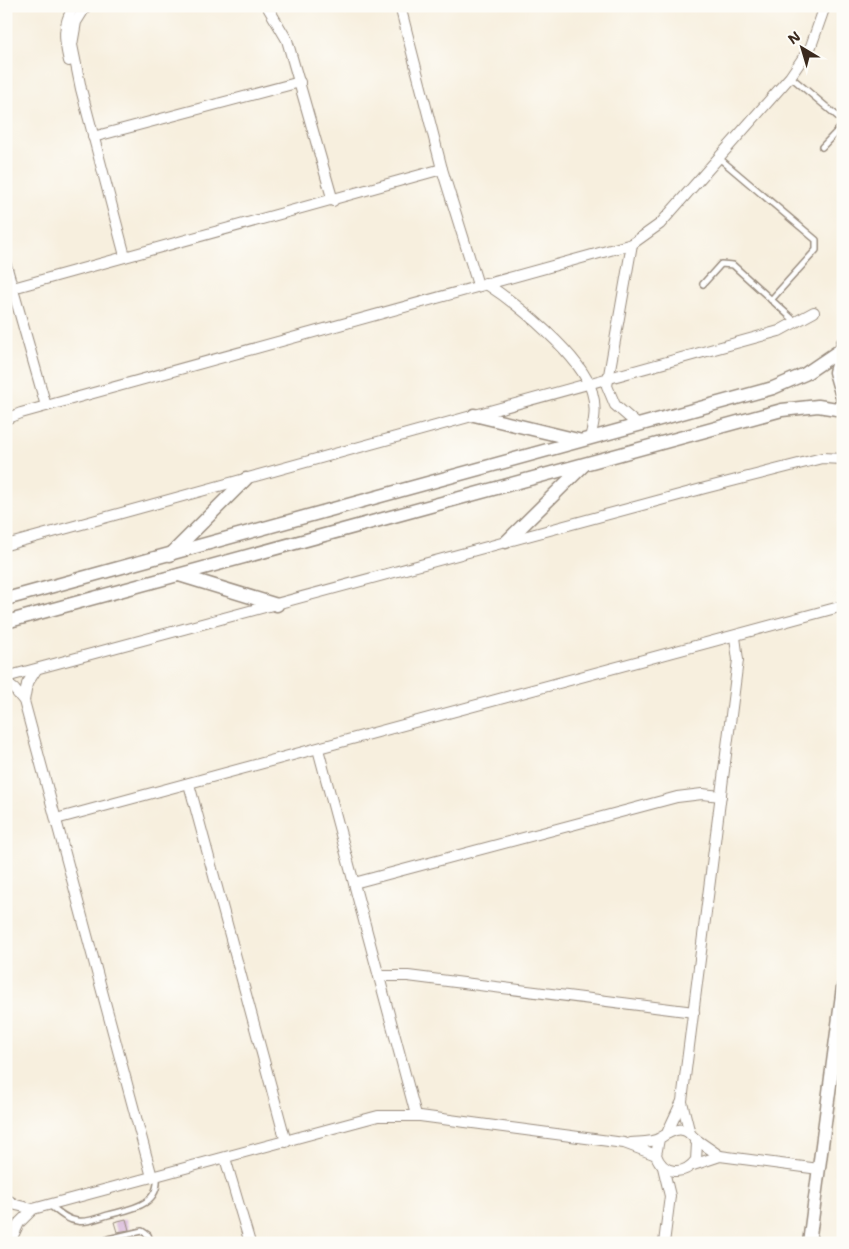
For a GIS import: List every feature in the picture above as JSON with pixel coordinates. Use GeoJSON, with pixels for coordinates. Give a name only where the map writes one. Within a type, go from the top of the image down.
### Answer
{"type":"FeatureCollection","features":[{"type":"Feature","properties":{"kind":"street"},"geometry":{"type":"LineString","coordinates":[[74,6],[66,21],[64,39],[72,71],[80,90]]}},
{"type":"Feature","properties":{"kind":"street"},"geometry":{"type":"LineString","coordinates":[[86,6],[76,22],[72,38],[80,90],[125,256]]}},
{"type":"Feature","properties":{"kind":"street"},"geometry":{"type":"LineString","coordinates":[[267,6],[288,40],[333,201]]}},
{"type":"Feature","properties":{"kind":"street"},"geometry":{"type":"LineString","coordinates":[[400,6],[442,169],[481,284],[517,306],[538,324],[574,363],[589,384],[594,405],[585,440]]}},
{"type":"Feature","properties":{"kind":"street"},"geometry":{"type":"LineString","coordinates":[[6,419],[21,413],[481,284],[632,244],[660,224],[790,76],[811,46],[824,6]]}},
{"type":"Feature","properties":{"kind":"street"},"geometry":{"type":"LineString","coordinates":[[93,137],[300,82]]}},
{"type":"Feature","properties":{"kind":"street"},"geometry":{"type":"LineString","coordinates":[[12,288],[333,201],[442,169]]}},
{"type":"Feature","properties":{"kind":"street"},"geometry":{"type":"LineString","coordinates":[[632,244],[608,378],[609,394],[615,405],[638,425]]}},
{"type":"Feature","properties":{"kind":"street"},"geometry":{"type":"LineString","coordinates":[[6,265],[46,406]]}},
{"type":"Feature","properties":{"kind":"street"},"geometry":{"type":"LineString","coordinates":[[6,545],[779,331],[797,323],[814,312]]}},
{"type":"Feature","properties":{"kind":"street"},"geometry":{"type":"LineString","coordinates":[[841,347],[835,372],[843,400]]}},
{"type":"Feature","properties":{"kind":"street"},"geometry":{"type":"LineString","coordinates":[[6,599],[773,388],[805,374],[841,347]]}},
{"type":"Feature","properties":{"kind":"street"},"geometry":{"type":"LineString","coordinates":[[6,622],[585,463],[794,408],[818,406],[843,410]]}},
{"type":"Feature","properties":{"kind":"street"},"geometry":{"type":"LineString","coordinates":[[6,413],[21,413]]}},
{"type":"Feature","properties":{"kind":"street"},"geometry":{"type":"LineString","coordinates":[[474,415],[585,440]]}},
{"type":"Feature","properties":{"kind":"street"},"geometry":{"type":"LineString","coordinates":[[6,678],[822,458],[843,459]]}},
{"type":"Feature","properties":{"kind":"street"},"geometry":{"type":"LineString","coordinates":[[506,542],[585,463]]}},
{"type":"Feature","properties":{"kind":"street"},"geometry":{"type":"LineString","coordinates":[[170,555],[246,478]]}},
{"type":"Feature","properties":{"kind":"street"},"geometry":{"type":"LineString","coordinates":[[179,576],[277,604]]}},
{"type":"Feature","properties":{"kind":"street"},"geometry":{"type":"LineString","coordinates":[[56,819],[735,637],[843,606]]}},
{"type":"Feature","properties":{"kind":"street"},"geometry":{"type":"LineString","coordinates":[[668,1132],[682,1101],[738,660],[735,637]]}},
{"type":"Feature","properties":{"kind":"street"},"geometry":{"type":"LineString","coordinates":[[24,701],[27,684],[36,670]]}},
{"type":"Feature","properties":{"kind":"street"},"geometry":{"type":"LineString","coordinates":[[6,683],[24,701],[155,1177]]}},
{"type":"Feature","properties":{"kind":"street"},"geometry":{"type":"LineString","coordinates":[[318,749],[416,1115]]}},
{"type":"Feature","properties":{"kind":"street"},"geometry":{"type":"LineString","coordinates":[[188,784],[286,1142]]}},
{"type":"Feature","properties":{"kind":"street"},"geometry":{"type":"LineString","coordinates":[[354,883],[677,797],[702,794],[721,796]]}},
{"type":"Feature","properties":{"kind":"street"},"geometry":{"type":"LineString","coordinates":[[379,976],[408,976],[694,1012]]}},
{"type":"Feature","properties":{"kind":"street"},"geometry":{"type":"LineString","coordinates":[[809,1243],[843,987]]}},
{"type":"Feature","properties":{"kind":"street"},"geometry":{"type":"LineString","coordinates":[[682,1101],[698,1154],[693,1165]]}},
{"type":"Feature","properties":{"kind":"street"},"geometry":{"type":"LineString","coordinates":[[13,1240],[19,1223],[33,1210],[378,1116],[416,1115],[624,1143],[659,1139],[668,1132],[679,1130],[692,1136],[720,1156]]}},
{"type":"Feature","properties":{"kind":"street"},"geometry":{"type":"LineString","coordinates":[[656,1156],[659,1139]]}},
{"type":"Feature","properties":{"kind":"street"},"geometry":{"type":"LineString","coordinates":[[624,1143],[656,1156],[663,1167],[670,1196]]}},
{"type":"Feature","properties":{"kind":"street"},"geometry":{"type":"LineString","coordinates":[[663,1167],[671,1171],[683,1171],[693,1165],[720,1156],[819,1169]]}},
{"type":"Feature","properties":{"kind":"street"},"geometry":{"type":"LineString","coordinates":[[225,1158],[250,1243]]}},
{"type":"Feature","properties":{"kind":"street"},"geometry":{"type":"LineString","coordinates":[[664,1243],[670,1196],[683,1171]]}},
{"type":"Feature","properties":{"kind":"street"},"geometry":{"type":"LineString","coordinates":[[6,1199],[33,1210]]}},
{"type":"Feature","properties":{"kind":"street"},"geometry":{"type":"LineString","coordinates":[[6,1216],[13,1240]]}},
{"type":"Feature","properties":{"kind":"lane"},"geometry":{"type":"LineString","coordinates":[[790,76],[843,123],[822,147]]}},
{"type":"Feature","properties":{"kind":"lane"},"geometry":{"type":"LineString","coordinates":[[718,158],[814,238],[817,243],[816,250],[771,300]]}},
{"type":"Feature","properties":{"kind":"lane"},"geometry":{"type":"LineString","coordinates":[[702,284],[721,264],[729,263],[797,323]]}},
{"type":"Feature","properties":{"kind":"lane"},"geometry":{"type":"LineString","coordinates":[[49,1205],[66,1217],[81,1221],[136,1208],[153,1195],[157,1186],[155,1177]]}},
{"type":"Feature","properties":{"kind":"lane"},"geometry":{"type":"LineString","coordinates":[[104,1243],[108,1239],[142,1231],[148,1235],[151,1243]]}},
{"type":"Feature","properties":{"kind":"building"},"geometry":{"type":"Polygon","coordinates":[[[126,1219],[129,1230],[117,1232],[114,1222],[126,1219]]]}}]}
